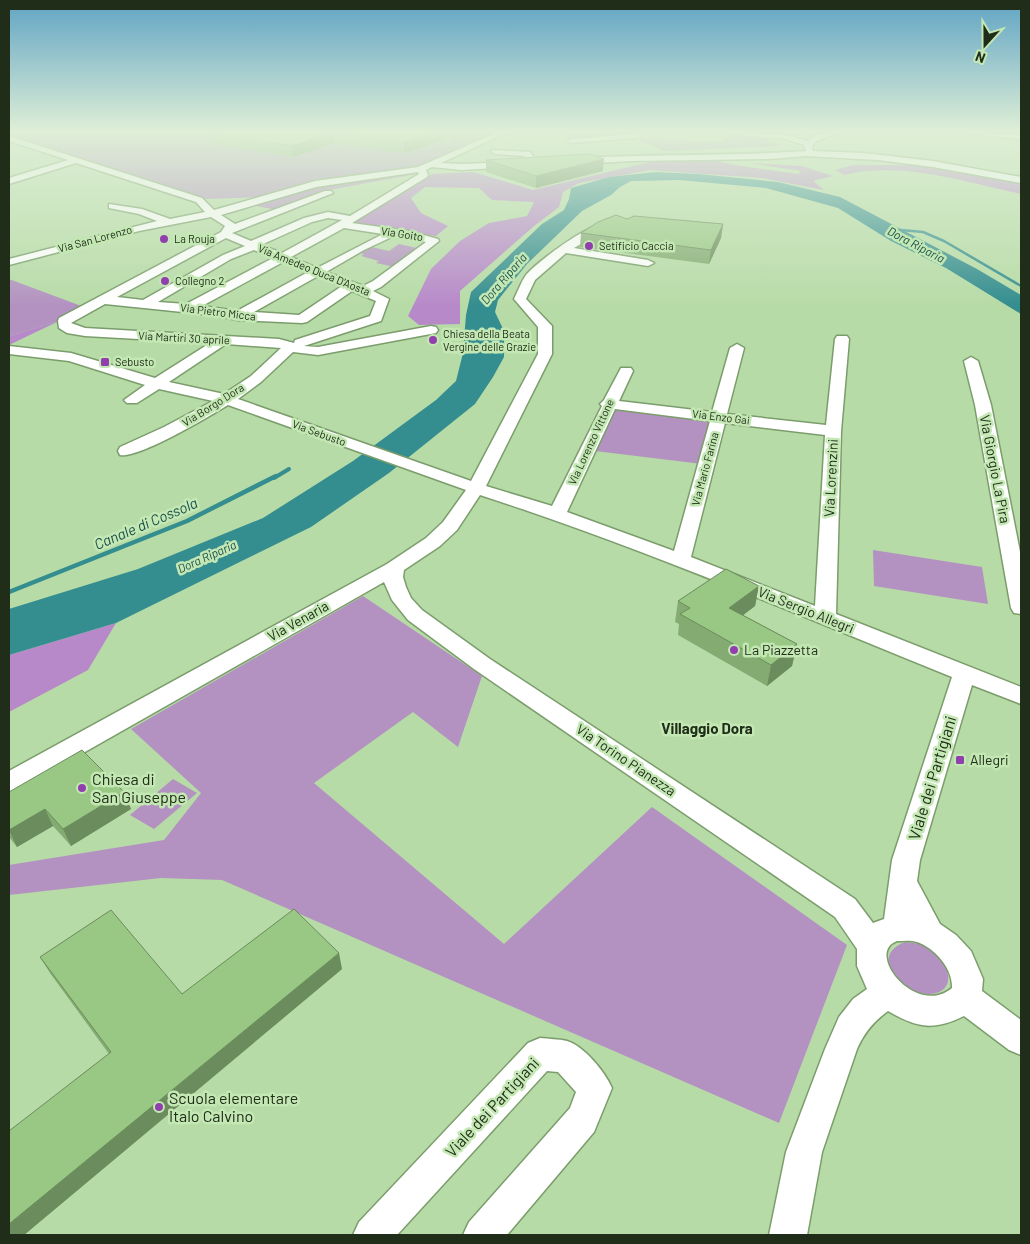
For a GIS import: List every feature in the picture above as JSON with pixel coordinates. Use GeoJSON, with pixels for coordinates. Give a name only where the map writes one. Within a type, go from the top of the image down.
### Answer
{"type":"FeatureCollection","features":[{"type":"Feature","properties":{"kind":"street"},"geometry":{"type":"LineString","coordinates":[[170,190],[213,204],[238,207],[296,190]]}},
{"type":"Feature","properties":{"kind":"street"},"geometry":{"type":"LineString","coordinates":[[228,231],[337,190]]}},
{"type":"Feature","properties":{"kind":"street"},"geometry":{"type":"LineString","coordinates":[[189,308],[347,222],[399,190]]}},
{"type":"Feature","properties":{"kind":"street"},"geometry":{"type":"LineString","coordinates":[[213,204],[270,197]]}},
{"type":"Feature","properties":{"kind":"street"},"geometry":{"type":"LineString","coordinates":[[213,204],[230,224],[228,231]]}},
{"type":"Feature","properties":{"kind":"street","name":"Via San Lorenzo"},"geometry":{"type":"LineString","coordinates":[[9,262],[138,228],[169,222],[213,204]]}},
{"type":"Feature","properties":{"kind":"street"},"geometry":{"type":"LineString","coordinates":[[112,206],[142,212],[169,222]]}},
{"type":"Feature","properties":{"kind":"street","name":"Via Goito"},"geometry":{"type":"LineString","coordinates":[[147,303],[227,257],[315,218],[328,215],[347,222],[427,237],[434,241],[377,284],[363,291]]}},
{"type":"Feature","properties":{"kind":"street"},"geometry":{"type":"LineString","coordinates":[[565,250],[592,232],[616,224]]}},
{"type":"Feature","properties":{"kind":"street","name":"Via Amedeo Duca D'Aosta"},"geometry":{"type":"LineString","coordinates":[[228,231],[252,245],[384,299],[376,318],[371,321],[291,346]]}},
{"type":"Feature","properties":{"kind":"street","name":"Via Martiri 30 aprile"},"geometry":{"type":"LineString","coordinates":[[228,231],[105,300],[72,316],[64,321],[64,325],[72,330],[85,332],[222,340],[291,346],[301,350],[318,351],[431,330]]}},
{"type":"Feature","properties":{"kind":"street"},"geometry":{"type":"LineString","coordinates":[[238,316],[360,248],[395,232]]}},
{"type":"Feature","properties":{"kind":"street"},"geometry":{"type":"LineString","coordinates":[[565,250],[648,263]]}},
{"type":"Feature","properties":{"kind":"street","name":"Via Venaria"},"geometry":{"type":"LineString","coordinates":[[9,783],[394,568],[433,542],[450,526],[477,487],[545,354],[545,326],[520,299],[529,280],[546,263],[565,250]]}},
{"type":"Feature","properties":{"kind":"street","name":"Via Pietro Micca"},"geometry":{"type":"LineString","coordinates":[[105,300],[189,308],[238,316],[302,319],[351,286]]}},
{"type":"Feature","properties":{"kind":"street","name":"Via Lorenzini"},"geometry":{"type":"LineString","coordinates":[[825,618],[834,431],[842,338]]}},
{"type":"Feature","properties":{"kind":"street"},"geometry":{"type":"LineString","coordinates":[[132,400],[159,384],[222,340]]}},
{"type":"Feature","properties":{"kind":"street","name":"Via Borgo Dora"},"geometry":{"type":"LineString","coordinates":[[126,451],[186,424],[259,376],[291,346]]}},
{"type":"Feature","properties":{"kind":"street","name":"Via Mario Farina"},"geometry":{"type":"LineString","coordinates":[[681,560],[738,348]]}},
{"type":"Feature","properties":{"kind":"street","name":"Via Sebusto"},"geometry":{"type":"LineString","coordinates":[[9,350],[71,357],[181,391],[225,399],[432,474],[477,487]]}},
{"type":"Feature","properties":{"kind":"street","name":"Via Giorgio La Pira"},"geometry":{"type":"LineString","coordinates":[[971,361],[983,405],[1021,608]]}},
{"type":"Feature","properties":{"kind":"street","name":"Via Lorenzo Vittone"},"geometry":{"type":"LineString","coordinates":[[557,514],[608,404],[626,370]]}},
{"type":"Feature","properties":{"kind":"street","name":"Via Enzo Gai"},"geometry":{"type":"LineString","coordinates":[[608,404],[834,431]]}},
{"type":"Feature","properties":{"kind":"street","name":"Via Sergio Allegri"},"geometry":{"type":"LineString","coordinates":[[477,487],[557,514],[681,560],[1021,696]]}},
{"type":"Feature","properties":{"kind":"street","name":"Via Torino Pianezza"},"geometry":{"type":"LineString","coordinates":[[394,568],[393,577],[396,588],[402,600],[415,615],[482,664],[845,908],[872,946]]}},
{"type":"Feature","properties":{"kind":"street","name":"Viale dei Partigiani"},"geometry":{"type":"LineString","coordinates":[[897,928],[906,860],[964,674]]}},
{"type":"Feature","properties":{"kind":"street"},"geometry":{"type":"LineString","coordinates":[[904,883],[929,933]]}},
{"type":"Feature","properties":{"kind":"street"},"geometry":{"type":"LineString","coordinates":[[897,928],[913,928],[929,933],[948,945],[962,962],[968,981],[964,997],[950,1008],[930,1011],[908,1006],[888,992],[876,977],[870,961],[872,946],[881,933],[897,928]]}},
{"type":"Feature","properties":{"kind":"street"},"geometry":{"type":"LineString","coordinates":[[788,1235],[804,1152],[850,1028],[864,1010],[888,992]]}},
{"type":"Feature","properties":{"kind":"street"},"geometry":{"type":"LineString","coordinates":[[964,997],[1021,1039]]}},
{"type":"Feature","properties":{"kind":"street","name":"Viale dei Partigiani"},"geometry":{"type":"LineString","coordinates":[[372,1235],[540,1054],[566,1057],[595,1088],[582,1120],[482,1235]]}},
{"type":"Feature","properties":{"kind":"shaded area"},"geometry":{"type":"Polygon","coordinates":[[[178,190],[298,190],[261,197],[206,199],[178,190]]]}},
{"type":"Feature","properties":{"kind":"shaded area"},"geometry":{"type":"Polygon","coordinates":[[[300,190],[331,190],[277,210],[251,205],[288,196],[300,190]]]}},
{"type":"Feature","properties":{"kind":"shaded area"},"geometry":{"type":"Polygon","coordinates":[[[406,190],[421,190],[411,198],[421,213],[448,226],[436,236],[352,224],[406,190]]]}},
{"type":"Feature","properties":{"kind":"shaded area"},"geometry":{"type":"Polygon","coordinates":[[[481,190],[566,190],[563,192],[559,207],[534,226],[460,291],[460,324],[419,325],[408,316],[431,269],[460,241],[489,223],[527,216],[534,202],[492,200],[481,190]]]}},
{"type":"Feature","properties":{"kind":"shaded area"},"geometry":{"type":"Polygon","coordinates":[[[1004,190],[1021,190],[1021,194],[1004,190]]]}},
{"type":"Feature","properties":{"kind":"shaded area"},"geometry":{"type":"Polygon","coordinates":[[[399,244],[421,249],[395,267],[376,263],[379,261],[361,256],[364,254],[356,252],[367,246],[389,251],[399,244]]]}},
{"type":"Feature","properties":{"kind":"shaded area"},"geometry":{"type":"Polygon","coordinates":[[[9,279],[84,307],[59,321],[9,336],[9,279]]]}},
{"type":"Feature","properties":{"kind":"shaded area"},"geometry":{"type":"Polygon","coordinates":[[[59,321],[9,345],[9,336],[59,321]]]}},
{"type":"Feature","properties":{"kind":"shaded area"},"geometry":{"type":"Polygon","coordinates":[[[612,408],[713,420],[702,464],[595,451],[612,408]]]}},
{"type":"Feature","properties":{"kind":"shaded area"},"geometry":{"type":"Polygon","coordinates":[[[873,550],[982,567],[988,604],[874,586],[873,550]]]}},
{"type":"Feature","properties":{"kind":"shaded area"},"geometry":{"type":"Polygon","coordinates":[[[363,596],[482,676],[458,747],[413,712],[314,783],[504,944],[652,807],[847,945],[779,1123],[222,880],[161,878],[9,895],[9,865],[164,840],[201,793],[131,729],[363,596]]]}},
{"type":"Feature","properties":{"kind":"shaded area"},"geometry":{"type":"Polygon","coordinates":[[[116,623],[88,670],[9,712],[9,655],[116,623]]]}},
{"type":"Feature","properties":{"kind":"shaded area"},"geometry":{"type":"Polygon","coordinates":[[[173,779],[197,793],[154,829],[130,815],[173,779]]]}},
{"type":"Feature","properties":{"kind":"shaded area"},"geometry":{"type":"Polygon","coordinates":[[[905,942],[926,946],[934,950],[941,958],[948,975],[946,986],[942,990],[936,993],[924,994],[913,991],[894,976],[889,967],[889,957],[894,949],[905,942]]]}},
{"type":"Feature","properties":{"kind":"water","name":"Dora Riparia"},"geometry":{"type":"Polygon","coordinates":[[[571,190],[617,190],[582,211],[527,264],[498,300],[495,312],[504,331],[504,357],[475,404],[389,473],[311,527],[116,623],[9,655],[9,609],[138,569],[263,518],[353,461],[436,400],[456,381],[463,353],[466,315],[471,292],[542,224],[564,210],[571,190]]]}},
{"type":"Feature","properties":{"kind":"water","name":"Dora Riparia"},"geometry":{"type":"Polygon","coordinates":[[[773,190],[811,190],[840,197],[977,269],[1021,295],[1021,314],[946,268],[891,241],[838,208],[773,190]]]}},
{"type":"Feature","properties":{"kind":"building"},"geometry":{"type":"Polygon","coordinates":[[[616,215],[627,219],[634,216],[723,224],[711,250],[581,233],[598,222],[616,215]]]}},
{"type":"Feature","properties":{"kind":"building"},"geometry":{"type":"Polygon","coordinates":[[[726,569],[759,586],[729,608],[797,644],[771,665],[680,614],[690,608],[678,601],[726,569]]]}},
{"type":"Feature","properties":{"kind":"building"},"geometry":{"type":"Polygon","coordinates":[[[82,750],[124,792],[63,829],[45,809],[9,830],[9,792],[82,750]]]}},
{"type":"Feature","properties":{"kind":"building"},"geometry":{"type":"Polygon","coordinates":[[[294,909],[339,953],[9,1224],[9,1131],[111,1052],[40,957],[111,910],[182,994],[294,909]]]}},
{"type":"Feature","properties":{"kind":"waterway","name":"Dora Riparia"},"geometry":{"type":"LineString","coordinates":[[901,230],[923,232],[944,241],[1021,286]]}},
{"type":"Feature","properties":{"kind":"waterway","name":"Canale di Cossola"},"geometry":{"type":"LineString","coordinates":[[274,478],[289,469]]}},
{"type":"Feature","properties":{"kind":"waterway","name":"Canale di Cossola"},"geometry":{"type":"LineString","coordinates":[[9,592],[187,521],[276,476]]}},
{"type":"Feature","properties":{"kind":"place","name":"La Rouja"},"geometry":{"type":"Point","coordinates":[164,239]}},
{"type":"Feature","properties":{"kind":"place","name":"Setificio Caccia"},"geometry":{"type":"Point","coordinates":[589,246]}},
{"type":"Feature","properties":{"kind":"place","name":"Collegno 2"},"geometry":{"type":"Point","coordinates":[165,281]}},
{"type":"Feature","properties":{"kind":"place","name":"Chiesa della Beata Vergine delle Grazie"},"geometry":{"type":"Point","coordinates":[433,340]}},
{"type":"Feature","properties":{"kind":"place","name":"Sebusto"},"geometry":{"type":"Point","coordinates":[105,362]}},
{"type":"Feature","properties":{"kind":"place","name":"La Piazzetta"},"geometry":{"type":"Point","coordinates":[734,650]}},
{"type":"Feature","properties":{"kind":"place","name":"Allegri"},"geometry":{"type":"Point","coordinates":[960,760]}},
{"type":"Feature","properties":{"kind":"place","name":"Chiesa di San Giuseppe"},"geometry":{"type":"Point","coordinates":[82,788]}},
{"type":"Feature","properties":{"kind":"place","name":"Scuola elementare Italo Calvino"},"geometry":{"type":"Point","coordinates":[159,1107]}},
{"type":"Feature","properties":{"kind":"district","name":"Villaggio Dora"},"geometry":{"type":"Point","coordinates":[707,729]}}]}
